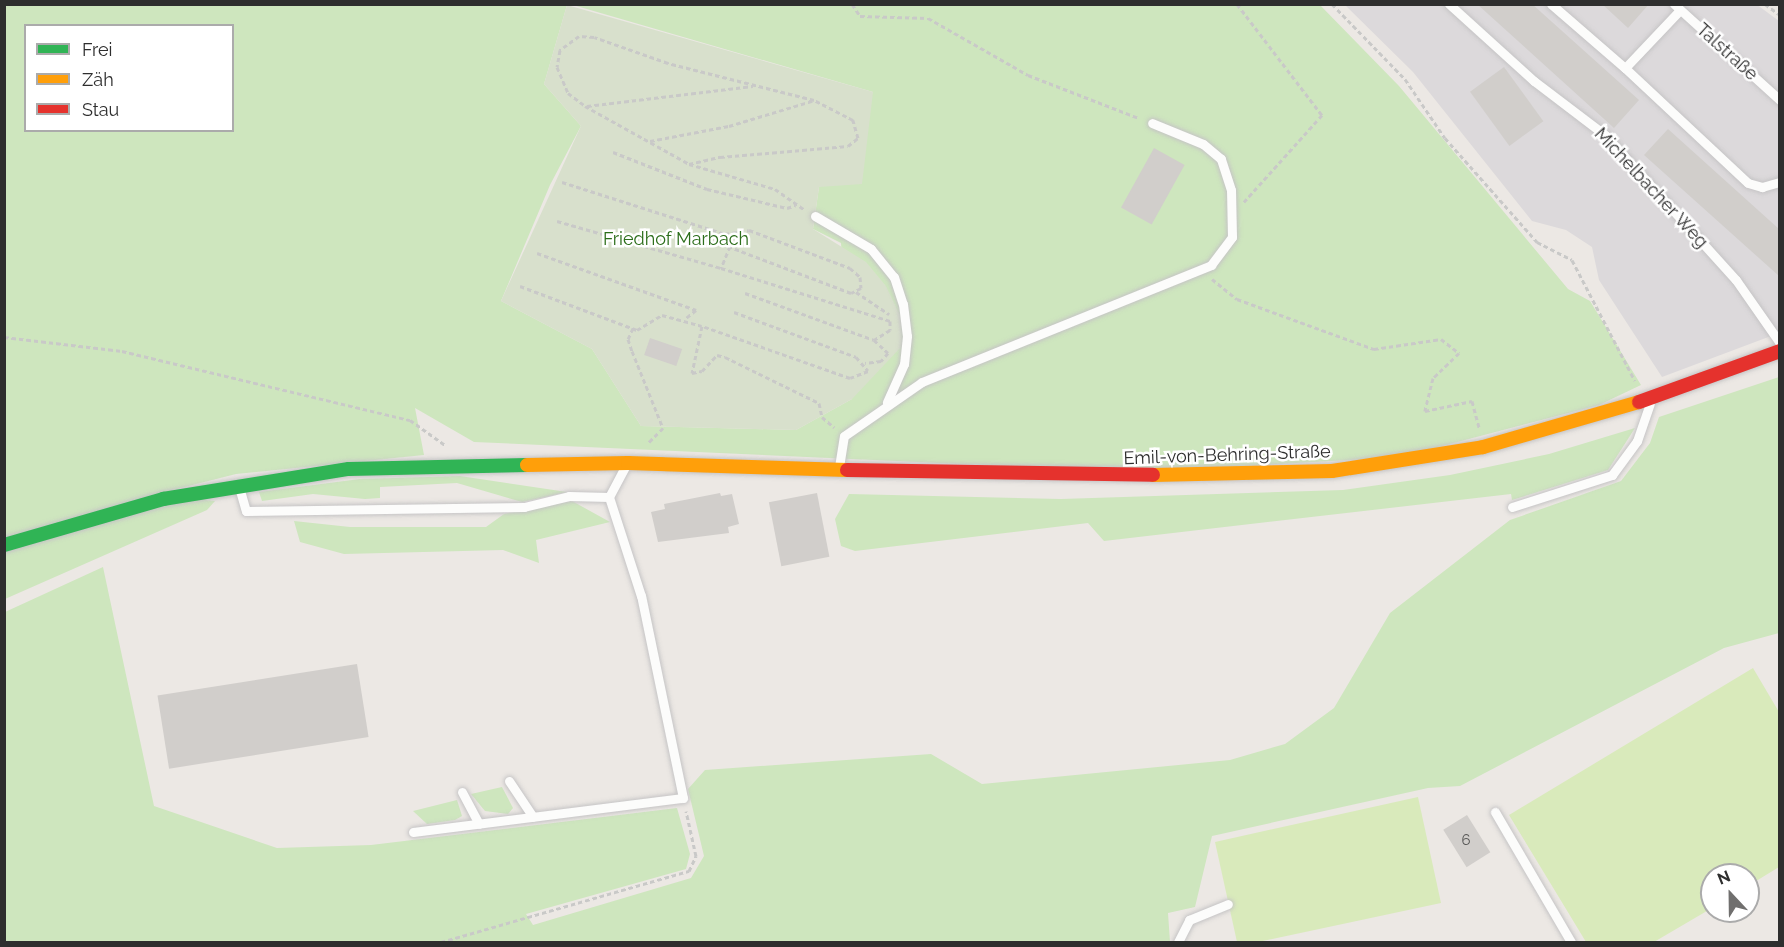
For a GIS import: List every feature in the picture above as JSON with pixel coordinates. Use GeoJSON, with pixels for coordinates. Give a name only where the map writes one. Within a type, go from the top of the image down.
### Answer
{"type":"FeatureCollection","features":[{"type":"Feature","properties":{"kind":"main road","name":"Emil-von-Behring-Straße"},"geometry":{"type":"LineString","coordinates":[[4,545],[163,499],[238,485],[349,469],[471,463],[628,463],[839,472],[1267,476],[1344,469],[1483,447],[1648,400],[1779,351]]}},
{"type":"Feature","properties":{"kind":"lane","name":"Michelbacher Weg"},"geometry":{"type":"LineString","coordinates":[[1449,4],[1534,81],[1605,135],[1736,280],[1779,343]]}},
{"type":"Feature","properties":{"kind":"lane"},"geometry":{"type":"LineString","coordinates":[[1551,4],[1625,68],[1748,183],[1762,187],[1779,182]]}},
{"type":"Feature","properties":{"kind":"lane"},"geometry":{"type":"LineString","coordinates":[[1625,68],[1677,7]]}},
{"type":"Feature","properties":{"kind":"lane","name":"Talstraße"},"geometry":{"type":"LineString","coordinates":[[1677,7],[1779,100]]}},
{"type":"Feature","properties":{"kind":"lane"},"geometry":{"type":"LineString","coordinates":[[839,472],[844,435],[886,402],[922,382],[1212,265],[1232,237],[1233,214],[1221,159],[1203,144],[1152,123]]}},
{"type":"Feature","properties":{"kind":"lane"},"geometry":{"type":"LineString","coordinates":[[814,216],[871,249],[894,277],[903,304],[907,336],[904,364],[886,402]]}},
{"type":"Feature","properties":{"kind":"lane"},"geometry":{"type":"LineString","coordinates":[[1512,507],[1612,475],[1637,441],[1648,400]]}},
{"type":"Feature","properties":{"kind":"lane"},"geometry":{"type":"LineString","coordinates":[[413,832],[683,798],[640,596],[609,497],[628,463]]}},
{"type":"Feature","properties":{"kind":"lane"},"geometry":{"type":"LineString","coordinates":[[238,485],[246,511],[524,507],[569,496],[609,497]]}},
{"type":"Feature","properties":{"kind":"lane"},"geometry":{"type":"LineString","coordinates":[[510,781],[533,817]]}},
{"type":"Feature","properties":{"kind":"lane"},"geometry":{"type":"LineString","coordinates":[[462,792],[479,824]]}},
{"type":"Feature","properties":{"kind":"lane"},"geometry":{"type":"LineString","coordinates":[[1495,812],[1571,942]]}},
{"type":"Feature","properties":{"kind":"lane"},"geometry":{"type":"LineString","coordinates":[[1178,942],[1189,920],[1228,904]]}},
{"type":"Feature","properties":{"kind":"path"},"geometry":{"type":"LineString","coordinates":[[852,4],[860,16],[928,18],[1028,75],[1152,123]]}},
{"type":"Feature","properties":{"kind":"path"},"geometry":{"type":"LineString","coordinates":[[1233,214],[1322,115],[1237,4]]}},
{"type":"Feature","properties":{"kind":"path"},"geometry":{"type":"LineString","coordinates":[[1332,4],[1404,79],[1445,138],[1537,242],[1572,260],[1648,400]]}},
{"type":"Feature","properties":{"kind":"path"},"geometry":{"type":"LineString","coordinates":[[1765,4],[1779,15]]}},
{"type":"Feature","properties":{"kind":"path"},"geometry":{"type":"LineString","coordinates":[[689,164],[720,157],[848,146],[858,138],[853,120],[814,100],[754,86],[579,36],[560,50],[557,67],[568,93],[585,106],[689,164],[775,189],[814,216]]}},
{"type":"Feature","properties":{"kind":"path"},"geometry":{"type":"LineString","coordinates":[[585,106],[754,86]]}},
{"type":"Feature","properties":{"kind":"path"},"geometry":{"type":"LineString","coordinates":[[649,141],[729,126],[814,100]]}},
{"type":"Feature","properties":{"kind":"path"},"geometry":{"type":"LineString","coordinates":[[613,152],[707,189],[787,208],[797,205]]}},
{"type":"Feature","properties":{"kind":"path"},"geometry":{"type":"LineString","coordinates":[[562,182],[725,234],[749,230],[850,268],[862,284],[856,292]]}},
{"type":"Feature","properties":{"kind":"path"},"geometry":{"type":"LineString","coordinates":[[557,221],[886,319]]}},
{"type":"Feature","properties":{"kind":"path"},"geometry":{"type":"LineString","coordinates":[[725,234],[721,243],[856,292],[885,308],[886,319],[892,328],[874,340]]}},
{"type":"Feature","properties":{"kind":"path"},"geometry":{"type":"LineString","coordinates":[[721,268],[730,246]]}},
{"type":"Feature","properties":{"kind":"path"},"geometry":{"type":"LineString","coordinates":[[537,253],[696,310],[693,316],[684,318]]}},
{"type":"Feature","properties":{"kind":"path"},"geometry":{"type":"LineString","coordinates":[[1200,270],[1237,299],[1374,349],[1441,339],[1459,353],[1433,378],[1425,411],[1472,400],[1483,447]]}},
{"type":"Feature","properties":{"kind":"path"},"geometry":{"type":"LineString","coordinates":[[520,286],[633,328]]}},
{"type":"Feature","properties":{"kind":"path"},"geometry":{"type":"LineString","coordinates":[[734,312],[865,363],[888,357],[874,340],[745,293]]}},
{"type":"Feature","properties":{"kind":"path"},"geometry":{"type":"LineString","coordinates":[[628,463],[663,428],[628,339],[633,328],[657,315],[684,318],[850,378],[864,375],[865,363]]}},
{"type":"Feature","properties":{"kind":"path"},"geometry":{"type":"LineString","coordinates":[[702,326],[692,373],[702,371],[717,355],[725,357],[819,403],[822,417],[844,435]]}},
{"type":"Feature","properties":{"kind":"path"},"geometry":{"type":"LineString","coordinates":[[4,337],[122,351],[410,420],[471,463]]}},
{"type":"Feature","properties":{"kind":"path"},"geometry":{"type":"LineString","coordinates":[[441,942],[689,871],[696,856],[683,798]]}},
{"type":"Feature","properties":{"kind":"shaded area"},"geometry":{"type":"Polygon","coordinates":[[[1756,4],[1779,21],[1779,333],[1662,377],[1599,280],[1592,247],[1566,230],[1532,221],[1413,72],[1345,5],[1756,4]]]}},
{"type":"Feature","properties":{"kind":"green space"},"geometry":{"type":"Polygon","coordinates":[[[4,5],[567,5],[544,84],[581,126],[550,185],[501,301],[592,349],[641,426],[796,430],[852,399],[841,243],[813,229],[819,187],[873,92],[573,5],[1320,5],[1399,86],[1568,289],[1590,301],[1641,385],[1599,405],[1400,457],[1142,472],[474,442],[415,408],[424,455],[236,474],[153,495],[215,501],[207,510],[5,599],[4,5]]]}},
{"type":"Feature","properties":{"kind":"green space","name":"Friedhof Marbach"},"geometry":{"type":"Polygon","coordinates":[[[567,5],[873,92],[862,184],[819,187],[813,229],[866,262],[886,286],[901,318],[902,346],[852,399],[796,430],[641,426],[592,349],[501,301],[581,126],[544,84],[567,5]]]}},
{"type":"Feature","properties":{"kind":"green space"},"geometry":{"type":"Polygon","coordinates":[[[1779,377],[1779,633],[1724,648],[1460,786],[1428,788],[1212,836],[1195,907],[1168,913],[1170,942],[5,942],[5,612],[103,567],[154,806],[277,848],[371,845],[677,808],[690,854],[686,869],[526,914],[533,925],[691,878],[704,856],[688,789],[705,770],[931,754],[982,784],[1230,760],[1285,744],[1334,708],[1390,613],[1510,520],[1621,481],[1650,443],[1659,417],[1779,377]]]}},
{"type":"Feature","properties":{"kind":"green space"},"geometry":{"type":"Polygon","coordinates":[[[1635,428],[1608,470],[1512,500],[1511,494],[1104,541],[1088,523],[855,551],[841,546],[835,519],[849,494],[1061,499],[1343,490],[1450,475],[1549,454],[1635,428]]]}},
{"type":"Feature","properties":{"kind":"green space"},"geometry":{"type":"Polygon","coordinates":[[[460,476],[567,492],[522,502],[457,483],[380,487],[380,498],[365,499],[313,494],[262,501],[259,492],[360,479],[460,476]]]}},
{"type":"Feature","properties":{"kind":"green space"},"geometry":{"type":"Polygon","coordinates":[[[572,501],[610,522],[536,540],[539,563],[503,550],[344,554],[300,542],[294,521],[350,527],[486,527],[504,514],[572,501]]]}},
{"type":"Feature","properties":{"kind":"green space"},"geometry":{"type":"Polygon","coordinates":[[[1753,668],[1779,712],[1779,867],[1760,879],[1760,863],[1700,863],[1700,915],[1654,942],[1586,942],[1509,815],[1753,668]]]}},
{"type":"Feature","properties":{"kind":"green space"},"geometry":{"type":"Polygon","coordinates":[[[502,787],[513,808],[508,814],[485,811],[471,794],[502,787]]]}},
{"type":"Feature","properties":{"kind":"green space"},"geometry":{"type":"Polygon","coordinates":[[[1418,797],[1441,903],[1258,942],[1237,942],[1215,842],[1418,797]]]}},
{"type":"Feature","properties":{"kind":"green space"},"geometry":{"type":"Polygon","coordinates":[[[457,800],[462,816],[455,820],[427,824],[413,811],[457,800]]]}},
{"type":"Feature","properties":{"kind":"building"},"geometry":{"type":"Polygon","coordinates":[[[1477,4],[1532,4],[1639,100],[1614,128],[1477,4]]]}},
{"type":"Feature","properties":{"kind":"building"},"geometry":{"type":"Polygon","coordinates":[[[1602,4],[1649,4],[1628,28],[1602,4]]]}},
{"type":"Feature","properties":{"kind":"building"},"geometry":{"type":"Polygon","coordinates":[[[1504,67],[1543,121],[1509,146],[1470,92],[1504,67]]]}},
{"type":"Feature","properties":{"kind":"building"},"geometry":{"type":"Polygon","coordinates":[[[1668,129],[1779,229],[1779,276],[1644,155],[1668,129]]]}},
{"type":"Feature","properties":{"kind":"building"},"geometry":{"type":"Polygon","coordinates":[[[1154,148],[1185,165],[1152,224],[1121,207],[1154,148]]]}},
{"type":"Feature","properties":{"kind":"building"},"geometry":{"type":"Polygon","coordinates":[[[650,338],[682,349],[676,366],[644,355],[650,338]]]}},
{"type":"Feature","properties":{"kind":"building"},"geometry":{"type":"Polygon","coordinates":[[[720,493],[721,496],[732,494],[739,524],[728,527],[729,533],[658,542],[651,512],[665,509],[664,504],[720,493]]]}},
{"type":"Feature","properties":{"kind":"building"},"geometry":{"type":"Polygon","coordinates":[[[817,493],[829,557],[781,566],[769,502],[817,493]]]}},
{"type":"Feature","properties":{"kind":"building"},"geometry":{"type":"Polygon","coordinates":[[[357,664],[369,737],[169,769],[157,696],[357,664]]]}},
{"type":"Feature","properties":{"kind":"building"},"geometry":{"type":"Polygon","coordinates":[[[1467,815],[1490,852],[1467,867],[1443,830],[1467,815]]]}},
{"type":"Feature","properties":{"kind":"traffic: fast"},"geometry":{"type":"LineString","coordinates":[[4,545],[163,499],[349,469],[527,465]]}},
{"type":"Feature","properties":{"kind":"traffic: slow"},"geometry":{"type":"LineString","coordinates":[[1153,475],[1332,471],[1483,447],[1639,402]]}},
{"type":"Feature","properties":{"kind":"traffic: slow"},"geometry":{"type":"LineString","coordinates":[[527,465],[628,463],[847,470]]}},
{"type":"Feature","properties":{"kind":"traffic: jam"},"geometry":{"type":"LineString","coordinates":[[1639,402],[1780,351]]}},
{"type":"Feature","properties":{"kind":"traffic: jam"},"geometry":{"type":"LineString","coordinates":[[847,470],[1153,475]]}}]}
